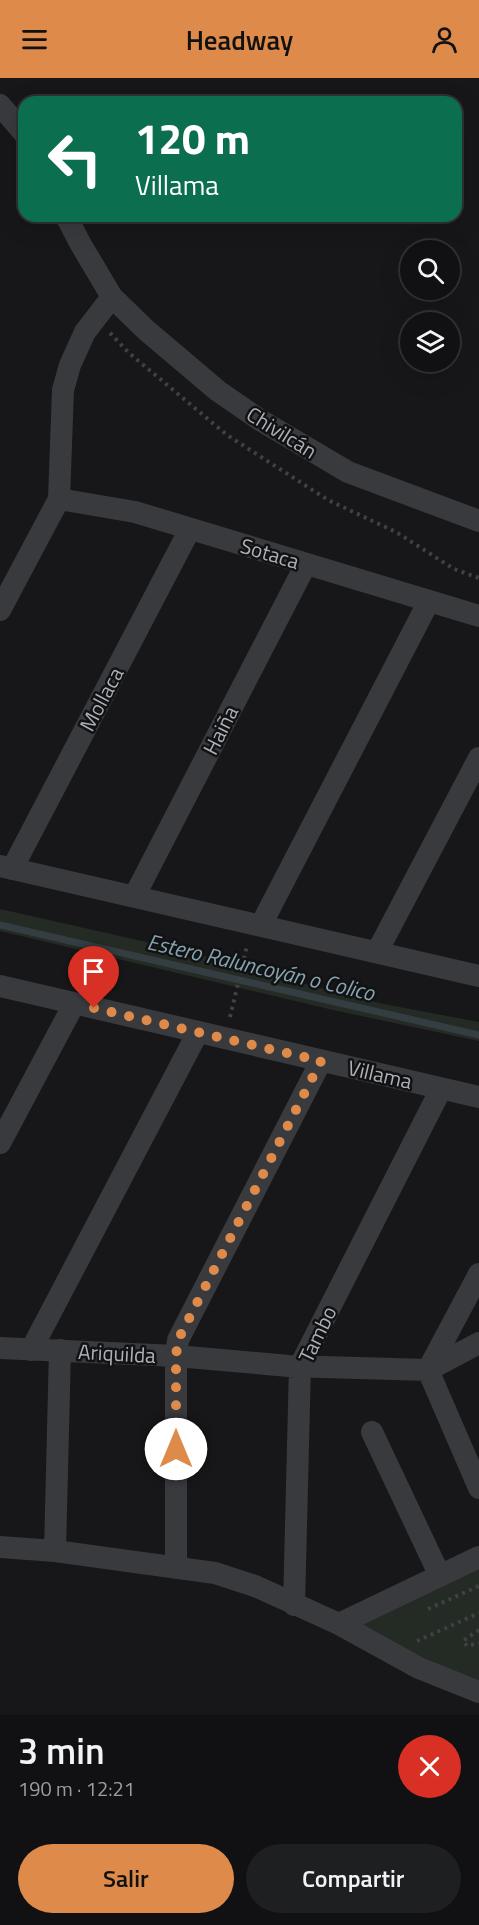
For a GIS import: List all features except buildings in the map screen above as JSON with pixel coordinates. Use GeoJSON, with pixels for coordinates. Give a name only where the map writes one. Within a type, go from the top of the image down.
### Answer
{"type":"FeatureCollection","features":[{"type":"Feature","properties":{"kind":"street"},"geometry":{"type":"LineString","coordinates":[[0,105],[18,126]]}},
{"type":"Feature","properties":{"kind":"street","name":"Chivilcán"},"geometry":{"type":"LineString","coordinates":[[69,222],[112,297],[146,330],[218,391],[303,447],[348,472],[479,521]]}},
{"type":"Feature","properties":{"kind":"street"},"geometry":{"type":"LineString","coordinates":[[0,610],[58,499],[63,390],[70,364],[85,332],[112,297]]}},
{"type":"Feature","properties":{"kind":"street","name":"Sotaca"},"geometry":{"type":"LineString","coordinates":[[58,499],[135,512],[479,616]]}},
{"type":"Feature","properties":{"kind":"street","name":"Mollaca"},"geometry":{"type":"LineString","coordinates":[[6,867],[190,529]]}},
{"type":"Feature","properties":{"kind":"street","name":"Haiña"},"geometry":{"type":"LineString","coordinates":[[135,895],[306,564]]}},
{"type":"Feature","properties":{"kind":"street"},"geometry":{"type":"LineString","coordinates":[[254,933],[429,601]]}},
{"type":"Feature","properties":{"kind":"street"},"geometry":{"type":"LineString","coordinates":[[377,952],[479,758]]}},
{"type":"Feature","properties":{"kind":"street"},"geometry":{"type":"LineString","coordinates":[[6,867],[135,895],[254,933],[377,952],[479,976]]}},
{"type":"Feature","properties":{"kind":"street","name":"Villama"},"geometry":{"type":"LineString","coordinates":[[0,986],[479,1097]]}},
{"type":"Feature","properties":{"kind":"street"},"geometry":{"type":"LineString","coordinates":[[0,1143],[74,1004]]}},
{"type":"Feature","properties":{"kind":"street"},"geometry":{"type":"LineString","coordinates":[[31,1350],[198,1032]]}},
{"type":"Feature","properties":{"kind":"street"},"geometry":{"type":"LineString","coordinates":[[176,1566],[176,1356],[178,1340],[321,1061]]}},
{"type":"Feature","properties":{"kind":"street","name":"Tambo"},"geometry":{"type":"LineString","coordinates":[[294,1605],[300,1366],[441,1089]]}},
{"type":"Feature","properties":{"kind":"street"},"geometry":{"type":"LineString","coordinates":[[479,1274],[428,1370],[479,1488]]}},
{"type":"Feature","properties":{"kind":"street","name":"Ariquilda"},"geometry":{"type":"LineString","coordinates":[[0,1348],[176,1356],[300,1366],[428,1370],[479,1343]]}},
{"type":"Feature","properties":{"kind":"street"},"geometry":{"type":"LineString","coordinates":[[55,1551],[60,1350]]}},
{"type":"Feature","properties":{"kind":"street"},"geometry":{"type":"LineString","coordinates":[[372,1432],[440,1576]]}},
{"type":"Feature","properties":{"kind":"street"},"geometry":{"type":"LineString","coordinates":[[0,1547],[55,1551],[215,1573],[255,1586],[339,1624],[419,1668],[479,1692]]}},
{"type":"Feature","properties":{"kind":"street"},"geometry":{"type":"LineString","coordinates":[[339,1624],[479,1557]]}},
{"type":"Feature","properties":{"kind":"path"},"geometry":{"type":"LineString","coordinates":[[232,1010],[254,933]]}},
{"type":"Feature","properties":{"kind":"path"},"geometry":{"type":"LineString","coordinates":[[425,1610],[479,1586]]}},
{"type":"Feature","properties":{"kind":"path"},"geometry":{"type":"LineString","coordinates":[[409,1645],[479,1613]]}},
{"type":"Feature","properties":{"kind":"path"},"geometry":{"type":"LineString","coordinates":[[479,1630],[464,1641],[467,1646],[479,1643]]}},
{"type":"Feature","properties":{"kind":"shaded area"},"geometry":{"type":"Polygon","coordinates":[[[0,909],[191,952],[384,1004],[479,1022],[479,1041],[333,1010],[0,931],[0,909]]]}},
{"type":"Feature","properties":{"kind":"shaded area"},"geometry":{"type":"Polygon","coordinates":[[[479,1562],[479,1684],[358,1627],[479,1562]]]}},
{"type":"Feature","properties":{"kind":"waterway","name":"Estero Raluncoyán o Colico"},"geometry":{"type":"LineString","coordinates":[[0,925],[479,1035]]}},
{"type":"Feature","properties":{"kind":"route"},"geometry":{"type":"LineString","coordinates":[[94,1008],[321,1061],[178,1340],[176,1449]]}}]}
